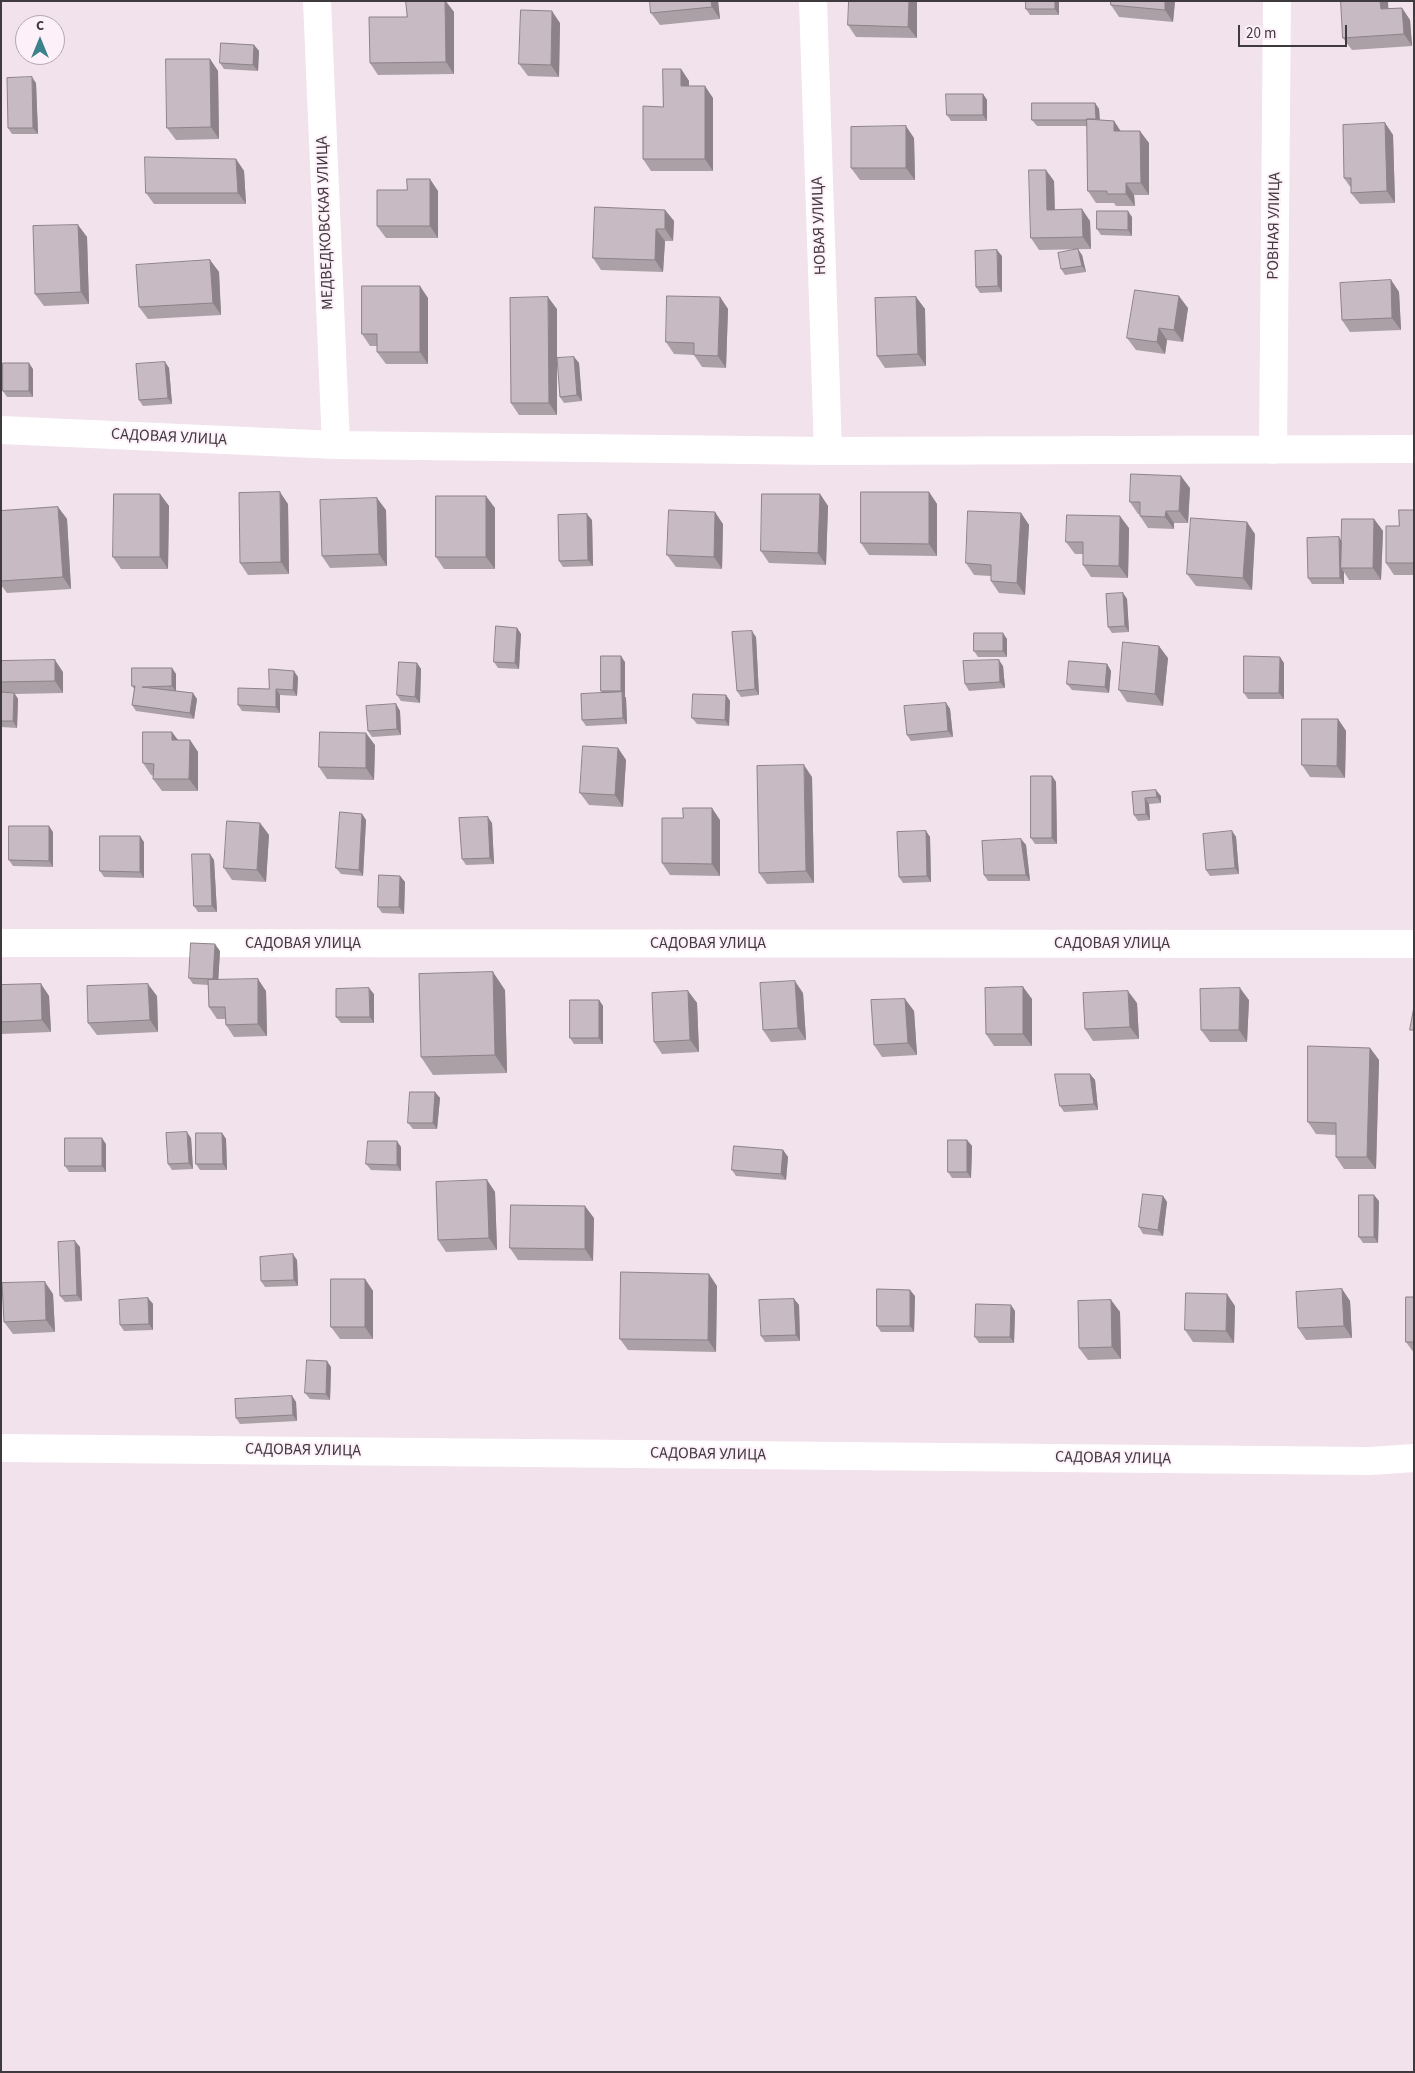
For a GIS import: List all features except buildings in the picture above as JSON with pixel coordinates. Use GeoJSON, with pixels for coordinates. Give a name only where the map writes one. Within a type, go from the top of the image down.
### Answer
{"type":"FeatureCollection","features":[{"type":"Feature","properties":{"kind":"street","name":"МЕДВЕДКОВСКАЯ УЛИЦА"},"geometry":{"type":"LineString","coordinates":[[317,1],[336,445]]}},
{"type":"Feature","properties":{"kind":"street","name":"НОВАЯ УЛИЦА"},"geometry":{"type":"LineString","coordinates":[[813,1],[828,451]]}},
{"type":"Feature","properties":{"kind":"street","name":"РОВНАЯ УЛИЦА"},"geometry":{"type":"LineString","coordinates":[[1273,450],[1277,1]]}},
{"type":"Feature","properties":{"kind":"street","name":"САДОВАЯ УЛИЦА"},"geometry":{"type":"LineString","coordinates":[[1,430],[336,445],[828,451],[1414,449]]}},
{"type":"Feature","properties":{"kind":"street","name":"САДОВАЯ УЛИЦА"},"geometry":{"type":"LineString","coordinates":[[1,943],[1414,944]]}},
{"type":"Feature","properties":{"kind":"street","name":"САДОВАЯ УЛИЦА"},"geometry":{"type":"LineString","coordinates":[[1,1448],[1350,1461],[1414,1458]]}}]}
